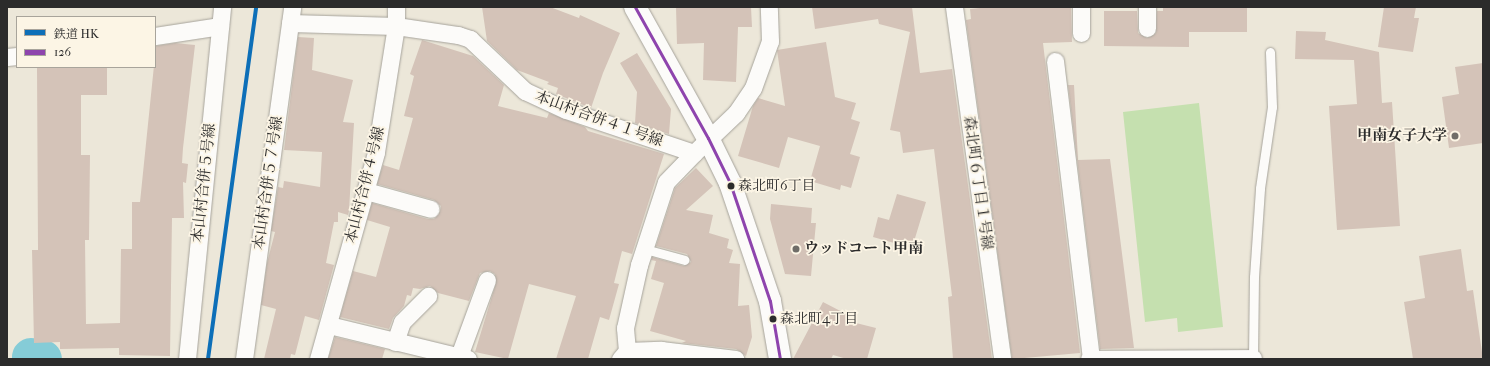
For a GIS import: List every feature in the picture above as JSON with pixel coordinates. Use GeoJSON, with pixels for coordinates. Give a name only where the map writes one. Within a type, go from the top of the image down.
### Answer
{"type":"FeatureCollection","features":[{"type":"Feature","properties":{"kind":"street","name":"本山村合併５号線"},"geometry":{"type":"LineString","coordinates":[[187,359],[222,7]]}},
{"type":"Feature","properties":{"kind":"street","name":"本山村合併４号線"},"geometry":{"type":"LineString","coordinates":[[318,359],[329,325],[376,152],[396,26],[396,7]]}},
{"type":"Feature","properties":{"kind":"street"},"geometry":{"type":"LineString","coordinates":[[635,7],[701,145],[730,183],[770,301],[780,359]]}},
{"type":"Feature","properties":{"kind":"street"},"geometry":{"type":"LineString","coordinates":[[735,359],[660,350],[623,355],[625,328],[645,249],[666,182],[701,145],[736,113],[753,88],[770,41],[769,7]]}},
{"type":"Feature","properties":{"kind":"street","name":"森北町６丁目１号線"},"geometry":{"type":"LineString","coordinates":[[954,7],[1002,359]]}},
{"type":"Feature","properties":{"kind":"street"},"geometry":{"type":"LineString","coordinates":[[1081,7],[1081,33]]}},
{"type":"Feature","properties":{"kind":"street"},"geometry":{"type":"LineString","coordinates":[[1147,7],[1147,28]]}},
{"type":"Feature","properties":{"kind":"street","name":"本山村合併４１号線"},"geometry":{"type":"LineString","coordinates":[[291,15],[396,26],[458,35],[470,39],[525,91],[566,110],[701,145]]}},
{"type":"Feature","properties":{"kind":"street","name":"本山村合併５７号線"},"geometry":{"type":"LineString","coordinates":[[244,359],[291,15]]}},
{"type":"Feature","properties":{"kind":"street"},"geometry":{"type":"LineString","coordinates":[[156,36],[220,26]]}},
{"type":"Feature","properties":{"kind":"street"},"geometry":{"type":"LineString","coordinates":[[1055,61],[1090,359],[1253,358]]}},
{"type":"Feature","properties":{"kind":"street"},"geometry":{"type":"LineString","coordinates":[[366,191],[431,209]]}},
{"type":"Feature","properties":{"kind":"street"},"geometry":{"type":"LineString","coordinates":[[329,325],[464,358],[487,280]]}},
{"type":"Feature","properties":{"kind":"street"},"geometry":{"type":"LineString","coordinates":[[396,342],[402,322],[428,296]]}},
{"type":"Feature","properties":{"kind":"lane"},"geometry":{"type":"LineString","coordinates":[[1253,358],[1254,277],[1260,188],[1272,107],[1270,52]]}},
{"type":"Feature","properties":{"kind":"lane"},"geometry":{"type":"LineString","coordinates":[[645,249],[685,260]]}},
{"type":"Feature","properties":{"kind":"green space"},"geometry":{"type":"Polygon","coordinates":[[[1199,103],[1223,327],[1178,332],[1177,318],[1145,322],[1123,112],[1199,103]]]}},
{"type":"Feature","properties":{"kind":"building"},"geometry":{"type":"Polygon","coordinates":[[[482,7],[550,7],[579,18],[580,15],[620,33],[603,73],[591,108],[556,94],[558,88],[547,84],[549,82],[517,70],[487,41],[482,7]]]}},
{"type":"Feature","properties":{"kind":"building"},"geometry":{"type":"Polygon","coordinates":[[[676,7],[751,7],[752,27],[738,27],[736,82],[703,80],[704,43],[677,44],[676,7]]]}},
{"type":"Feature","properties":{"kind":"building"},"geometry":{"type":"Polygon","coordinates":[[[812,7],[912,7],[920,73],[952,69],[992,359],[953,359],[948,297],[952,296],[934,149],[903,153],[900,132],[890,130],[910,32],[879,24],[878,19],[815,29],[812,7]]]}},
{"type":"Feature","properties":{"kind":"building"},"geometry":{"type":"Polygon","coordinates":[[[989,7],[1071,7],[1072,42],[1043,43],[1080,353],[1012,359],[966,20],[971,19],[970,9],[989,7]]]}},
{"type":"Feature","properties":{"kind":"building"},"geometry":{"type":"Polygon","coordinates":[[[1163,7],[1247,7],[1247,32],[1189,32],[1189,47],[1104,46],[1104,11],[1137,11],[1138,33],[1147,38],[1156,33],[1157,11],[1163,11],[1163,7]]]}},
{"type":"Feature","properties":{"kind":"building"},"geometry":{"type":"Polygon","coordinates":[[[1384,7],[1416,7],[1414,18],[1419,18],[1413,52],[1378,47],[1384,7]]]}},
{"type":"Feature","properties":{"kind":"building"},"geometry":{"type":"Polygon","coordinates":[[[1296,31],[1326,32],[1325,40],[1379,52],[1382,103],[1392,102],[1400,226],[1337,230],[1329,106],[1357,104],[1354,60],[1295,59],[1296,31]]]}},
{"type":"Feature","properties":{"kind":"building"},"geometry":{"type":"Polygon","coordinates":[[[298,37],[314,38],[312,70],[353,80],[343,122],[354,123],[349,211],[348,215],[338,212],[338,222],[334,222],[326,263],[334,265],[319,320],[305,316],[295,355],[291,354],[290,359],[264,359],[276,309],[261,305],[267,263],[275,232],[271,231],[278,187],[283,188],[284,181],[320,187],[322,152],[284,150],[298,37]]]}},
{"type":"Feature","properties":{"kind":"building"},"geometry":{"type":"Polygon","coordinates":[[[422,40],[473,56],[504,85],[498,106],[547,118],[549,113],[585,127],[588,131],[664,154],[632,254],[622,251],[614,283],[619,284],[609,320],[600,317],[588,359],[556,359],[576,296],[529,284],[508,359],[475,352],[496,283],[495,274],[490,271],[480,273],[469,301],[438,293],[430,286],[420,289],[413,288],[411,296],[407,295],[404,306],[393,318],[389,329],[340,317],[353,271],[376,277],[390,227],[367,220],[372,203],[428,219],[434,219],[440,212],[441,206],[434,200],[377,184],[383,165],[399,170],[413,118],[404,116],[414,76],[410,74],[422,40]]]}},
{"type":"Feature","properties":{"kind":"building"},"geometry":{"type":"Polygon","coordinates":[[[826,42],[835,97],[856,103],[851,119],[860,122],[850,154],[860,157],[851,188],[841,185],[840,190],[810,181],[820,146],[788,137],[779,168],[738,156],[753,106],[758,98],[785,106],[777,50],[826,42]]]}},
{"type":"Feature","properties":{"kind":"building"},"geometry":{"type":"Polygon","coordinates":[[[175,43],[195,45],[182,163],[188,164],[186,183],[183,182],[184,218],[172,218],[170,356],[119,355],[119,348],[60,349],[60,342],[34,343],[32,250],[38,250],[37,68],[107,68],[107,95],[81,95],[81,155],[90,155],[89,240],[85,240],[86,324],[120,323],[121,249],[132,249],[132,202],[140,202],[154,68],[156,68],[156,46],[175,43]]]}},
{"type":"Feature","properties":{"kind":"building"},"geometry":{"type":"Polygon","coordinates":[[[637,53],[671,109],[669,134],[635,123],[637,92],[620,63],[637,53]]]}},
{"type":"Feature","properties":{"kind":"building"},"geometry":{"type":"Polygon","coordinates":[[[1483,63],[1483,143],[1449,148],[1442,97],[1459,94],[1455,67],[1483,63]]]}},
{"type":"Feature","properties":{"kind":"building"},"geometry":{"type":"Polygon","coordinates":[[[1068,85],[1074,85],[1078,160],[1110,159],[1134,348],[1100,349],[1068,85]]]}},
{"type":"Feature","properties":{"kind":"building"},"geometry":{"type":"Polygon","coordinates":[[[696,168],[713,186],[686,210],[713,215],[709,233],[729,239],[727,248],[733,250],[729,263],[740,264],[738,306],[749,305],[752,337],[746,356],[736,349],[682,343],[686,341],[650,331],[664,283],[651,279],[656,261],[651,260],[652,257],[684,266],[691,262],[687,254],[656,246],[675,188],[696,168]]]}},
{"type":"Feature","properties":{"kind":"building"},"geometry":{"type":"Polygon","coordinates":[[[897,194],[926,202],[912,248],[873,237],[878,217],[889,220],[897,194]]]}},
{"type":"Feature","properties":{"kind":"building","name":"ウッドコート甲南"},"geometry":{"type":"Polygon","coordinates":[[[771,204],[812,208],[811,223],[816,223],[811,276],[785,274],[770,219],[771,204]]]}},
{"type":"Feature","properties":{"kind":"building"},"geometry":{"type":"Polygon","coordinates":[[[1461,249],[1467,291],[1473,290],[1483,359],[1413,359],[1404,302],[1425,298],[1419,256],[1461,249]]]}},
{"type":"Feature","properties":{"kind":"building"},"geometry":{"type":"Polygon","coordinates":[[[823,302],[850,316],[848,321],[876,328],[867,359],[847,359],[833,355],[831,359],[793,359],[823,302]]]}},
{"type":"Feature","properties":{"kind":"building"},"geometry":{"type":"Polygon","coordinates":[[[335,337],[385,349],[382,359],[328,359],[335,337]]]}},
{"type":"Feature","properties":{"kind":"waterway"},"geometry":{"type":"LineString","coordinates":[[31,357],[43,359]]}},
{"type":"Feature","properties":{"kind":"rail line","name":"HK"},"geometry":{"type":"LineString","coordinates":[[208,359],[256,7]]}},
{"type":"Feature","properties":{"kind":"transit line","name":"126"},"geometry":{"type":"LineString","coordinates":[[635,7],[708,138],[730,183],[770,301],[780,359]]}},
{"type":"Feature","properties":{"kind":"place","name":"甲南女子大学"},"geometry":{"type":"Point","coordinates":[1455,136]}},
{"type":"Feature","properties":{"kind":"place","name":"森北町6丁目"},"geometry":{"type":"Point","coordinates":[731,186]}},
{"type":"Feature","properties":{"kind":"place","name":"ウッドコート甲南"},"geometry":{"type":"Point","coordinates":[796,249]}},
{"type":"Feature","properties":{"kind":"place","name":"森北町4丁目"},"geometry":{"type":"Point","coordinates":[773,319]}}]}
